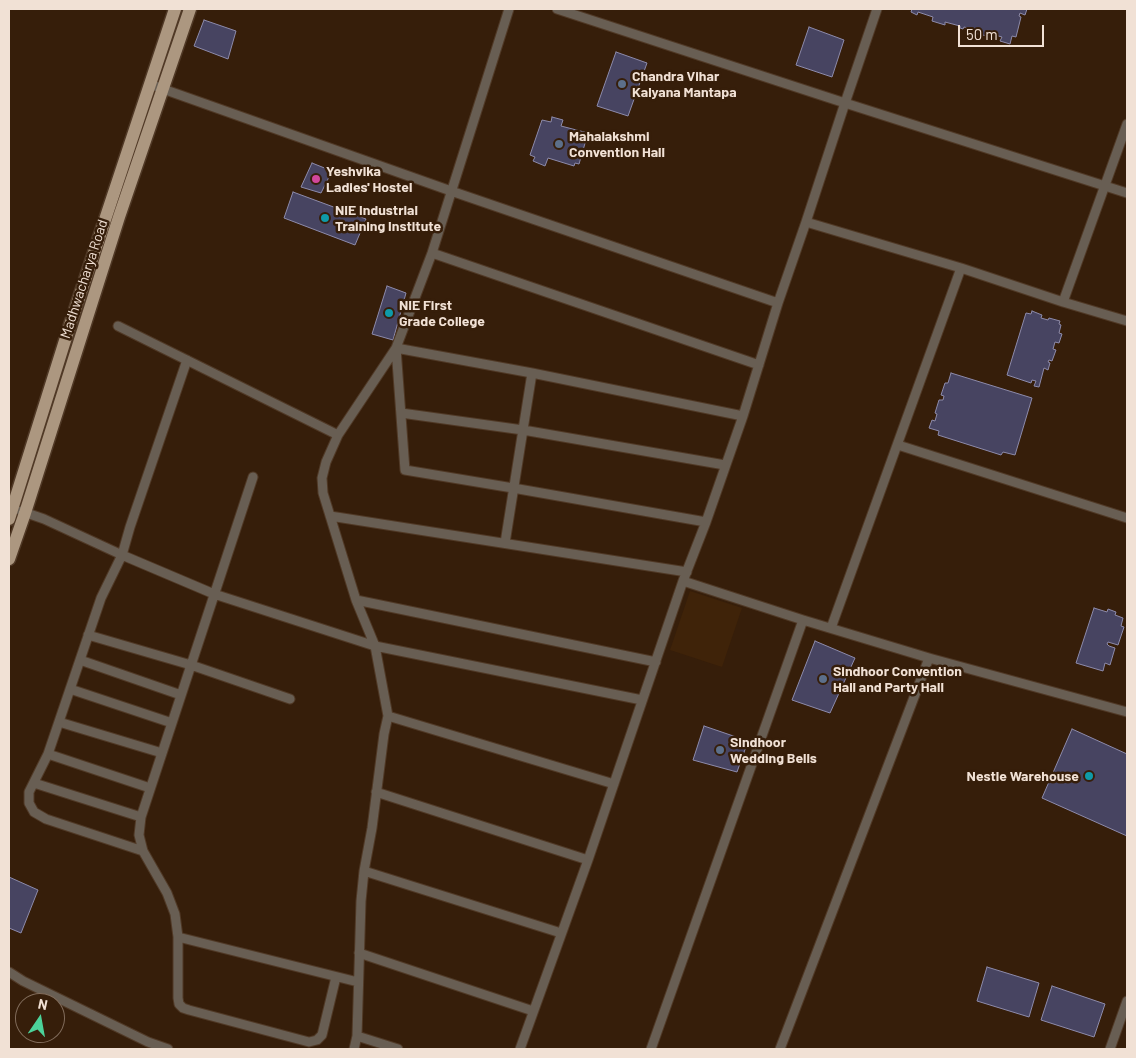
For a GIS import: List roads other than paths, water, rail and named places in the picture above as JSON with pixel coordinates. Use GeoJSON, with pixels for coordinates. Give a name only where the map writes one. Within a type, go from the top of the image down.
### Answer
{"type":"FeatureCollection","features":[{"type":"Feature","properties":{"kind":"main road","name":"Madhwacharya Road"},"geometry":{"type":"LineString","coordinates":[[9,559],[14,512],[68,331],[175,9]]}},
{"type":"Feature","properties":{"kind":"main road","name":"Madhwacharya Road"},"geometry":{"type":"LineString","coordinates":[[14,512],[116,226],[190,9]]}},
{"type":"Feature","properties":{"kind":"street"},"geometry":{"type":"LineString","coordinates":[[354,1049],[357,1036],[361,901],[364,871],[388,716],[375,646],[356,600],[322,493],[322,478],[326,462],[338,435],[396,348],[432,253],[509,9]]}},
{"type":"Feature","properties":{"kind":"street"},"geometry":{"type":"LineString","coordinates":[[557,9],[1127,193]]}},
{"type":"Feature","properties":{"kind":"street"},"geometry":{"type":"LineString","coordinates":[[520,1049],[743,416],[778,303],[877,9]]}},
{"type":"Feature","properties":{"kind":"street"},"geometry":{"type":"LineString","coordinates":[[150,84],[451,192],[778,303]]}},
{"type":"Feature","properties":{"kind":"street"},"geometry":{"type":"LineString","coordinates":[[1063,302],[1127,124]]}},
{"type":"Feature","properties":{"kind":"street"},"geometry":{"type":"LineString","coordinates":[[806,222],[962,268],[1127,321]]}},
{"type":"Feature","properties":{"kind":"street"},"geometry":{"type":"LineString","coordinates":[[432,253],[758,366]]}},
{"type":"Feature","properties":{"kind":"street"},"geometry":{"type":"LineString","coordinates":[[831,628],[962,268]]}},
{"type":"Feature","properties":{"kind":"street"},"geometry":{"type":"LineString","coordinates":[[118,326],[338,435]]}},
{"type":"Feature","properties":{"kind":"street"},"geometry":{"type":"LineString","coordinates":[[396,348],[532,373],[743,416]]}},
{"type":"Feature","properties":{"kind":"street"},"geometry":{"type":"LineString","coordinates":[[396,348],[406,470],[706,522]]}},
{"type":"Feature","properties":{"kind":"street"},"geometry":{"type":"LineString","coordinates":[[144,851],[46,819],[34,812],[29,803],[29,792],[48,754],[101,598],[122,555],[187,360]]}},
{"type":"Feature","properties":{"kind":"street"},"geometry":{"type":"LineString","coordinates":[[504,543],[532,373]]}},
{"type":"Feature","properties":{"kind":"street"},"geometry":{"type":"LineString","coordinates":[[401,412],[523,430],[725,465]]}},
{"type":"Feature","properties":{"kind":"street"},"geometry":{"type":"LineString","coordinates":[[898,445],[1127,518]]}},
{"type":"Feature","properties":{"kind":"street"},"geometry":{"type":"LineString","coordinates":[[253,477],[141,816],[139,835],[144,851],[167,893],[175,914],[178,936],[178,998],[179,1004],[183,1008],[308,1042],[317,1040],[322,1035],[336,977]]}},
{"type":"Feature","properties":{"kind":"street"},"geometry":{"type":"LineString","coordinates":[[14,512],[44,520],[214,594],[375,646],[642,700]]}},
{"type":"Feature","properties":{"kind":"street"},"geometry":{"type":"LineString","coordinates":[[330,516],[504,543],[685,577],[803,620],[929,658],[1127,712]]}},
{"type":"Feature","properties":{"kind":"street"},"geometry":{"type":"LineString","coordinates":[[356,600],[656,662]]}},
{"type":"Feature","properties":{"kind":"street"},"geometry":{"type":"LineString","coordinates":[[651,1049],[803,620]]}},
{"type":"Feature","properties":{"kind":"street"},"geometry":{"type":"LineString","coordinates":[[88,635],[191,665],[290,700]]}},
{"type":"Feature","properties":{"kind":"street"},"geometry":{"type":"LineString","coordinates":[[780,1049],[929,658]]}},
{"type":"Feature","properties":{"kind":"street"},"geometry":{"type":"LineString","coordinates":[[80,660],[181,695]]}},
{"type":"Feature","properties":{"kind":"street"},"geometry":{"type":"LineString","coordinates":[[70,689],[172,723]]}},
{"type":"Feature","properties":{"kind":"street"},"geometry":{"type":"LineString","coordinates":[[388,716],[614,784]]}},
{"type":"Feature","properties":{"kind":"street"},"geometry":{"type":"LineString","coordinates":[[59,722],[162,753]]}},
{"type":"Feature","properties":{"kind":"street"},"geometry":{"type":"LineString","coordinates":[[48,754],[150,788]]}},
{"type":"Feature","properties":{"kind":"street"},"geometry":{"type":"LineString","coordinates":[[34,783],[141,816]]}},
{"type":"Feature","properties":{"kind":"street"},"geometry":{"type":"LineString","coordinates":[[376,792],[588,860]]}},
{"type":"Feature","properties":{"kind":"street"},"geometry":{"type":"LineString","coordinates":[[364,871],[561,933]]}},
{"type":"Feature","properties":{"kind":"street"},"geometry":{"type":"LineString","coordinates":[[178,936],[358,982]]}},
{"type":"Feature","properties":{"kind":"street"},"geometry":{"type":"LineString","coordinates":[[359,953],[533,1011]]}},
{"type":"Feature","properties":{"kind":"street"},"geometry":{"type":"LineString","coordinates":[[9,972],[146,1046],[168,1049]]}},
{"type":"Feature","properties":{"kind":"street"},"geometry":{"type":"LineString","coordinates":[[1110,1049],[1127,1001]]}},
{"type":"Feature","properties":{"kind":"street"},"geometry":{"type":"LineString","coordinates":[[357,1036],[398,1049]]}},
{"type":"Feature","properties":{"kind":"place","name":"Chandra Vihar Kalyana Mantapa"},"geometry":{"type":"Point","coordinates":[622,84]}},
{"type":"Feature","properties":{"kind":"place","name":"Mahalakshmi Convention Hall"},"geometry":{"type":"Point","coordinates":[559,144]}},
{"type":"Feature","properties":{"kind":"place","name":"Yeshvika Ladies' Hostel"},"geometry":{"type":"Point","coordinates":[316,179]}},
{"type":"Feature","properties":{"kind":"place","name":"NIE Industrial Training Institute"},"geometry":{"type":"Point","coordinates":[325,218]}},
{"type":"Feature","properties":{"kind":"place","name":"NIE First Grade College"},"geometry":{"type":"Point","coordinates":[389,313]}},
{"type":"Feature","properties":{"kind":"place","name":"Sindhoor Convention Hall and Party Hall"},"geometry":{"type":"Point","coordinates":[823,679]}},
{"type":"Feature","properties":{"kind":"place","name":"Sindhoor Wedding Bells"},"geometry":{"type":"Point","coordinates":[720,750]}},
{"type":"Feature","properties":{"kind":"place","name":"Nestle Warehouse"},"geometry":{"type":"Point","coordinates":[1089,776]}}]}
